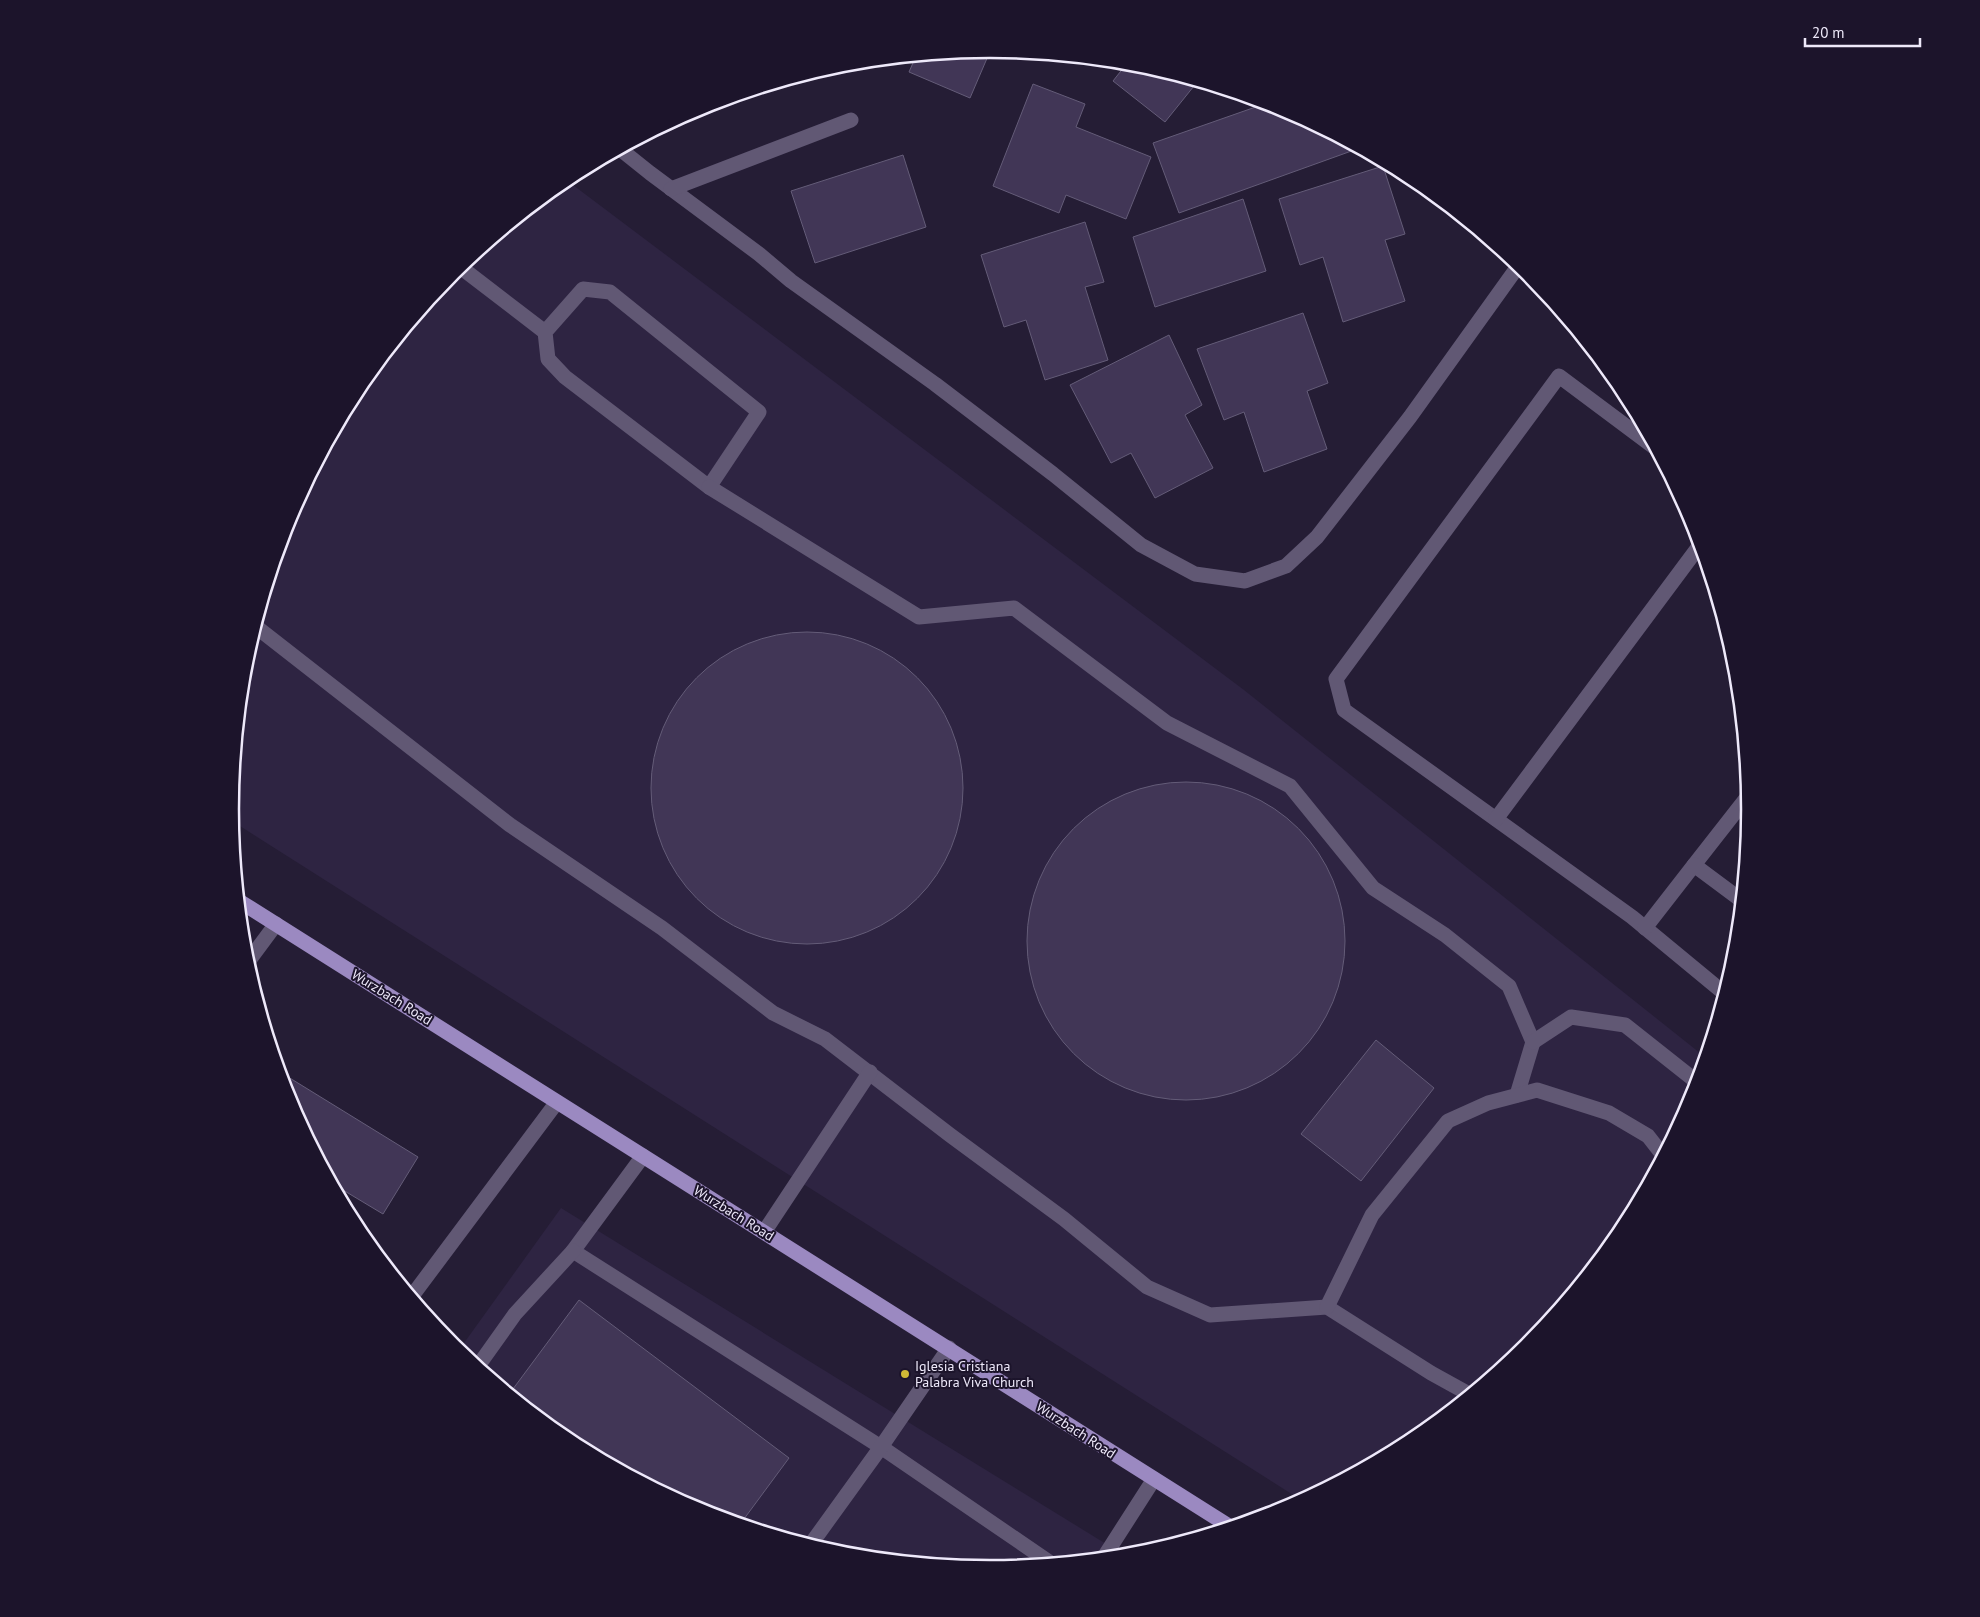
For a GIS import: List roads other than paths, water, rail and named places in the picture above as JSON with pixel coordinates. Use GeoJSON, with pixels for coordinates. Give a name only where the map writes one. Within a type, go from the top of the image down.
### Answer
{"type":"FeatureCollection","features":[{"type":"Feature","properties":{"kind":"main road","name":"Wurzbach Road"},"geometry":{"type":"LineString","coordinates":[[245,904],[1223,1523]]}},
{"type":"Feature","properties":{"kind":"lane"},"geometry":{"type":"LineString","coordinates":[[671,189],[851,120]]}},
{"type":"Feature","properties":{"kind":"lane"},"geometry":{"type":"LineString","coordinates":[[625,153],[759,254],[791,281],[935,384],[1053,474],[1141,545],[1195,574],[1245,582],[1286,566],[1317,537],[1410,416],[1515,272]]}},
{"type":"Feature","properties":{"kind":"lane"},"geometry":{"type":"LineString","coordinates":[[466,271],[545,332],[548,358],[565,377],[709,487],[919,617],[1014,608],[1167,723],[1290,786],[1373,888],[1445,935],[1509,986],[1533,1042]]}},
{"type":"Feature","properties":{"kind":"lane"},"geometry":{"type":"LineString","coordinates":[[545,332],[583,289],[610,292],[759,412],[709,487]]}},
{"type":"Feature","properties":{"kind":"lane"},"geometry":{"type":"LineString","coordinates":[[1643,439],[1559,376],[1336,679],[1344,710],[1645,928],[1719,989]]}},
{"type":"Feature","properties":{"kind":"lane"},"geometry":{"type":"LineString","coordinates":[[1496,820],[1695,551]]}},
{"type":"Feature","properties":{"kind":"lane"},"geometry":{"type":"LineString","coordinates":[[261,631],[510,825],[662,928],[773,1013],[825,1039],[1064,1219],[1147,1287],[1210,1316],[1327,1307],[1431,1373],[1463,1391]]}},
{"type":"Feature","properties":{"kind":"lane"},"geometry":{"type":"LineString","coordinates":[[1645,928],[1741,805]]}},
{"type":"Feature","properties":{"kind":"lane"},"geometry":{"type":"LineString","coordinates":[[1694,865],[1736,896]]}},
{"type":"Feature","properties":{"kind":"lane"},"geometry":{"type":"LineString","coordinates":[[253,955],[276,924]]}},
{"type":"Feature","properties":{"kind":"lane"},"geometry":{"type":"LineString","coordinates":[[1517,1095],[1533,1042],[1571,1017],[1625,1025],[1691,1077]]}},
{"type":"Feature","properties":{"kind":"lane"},"geometry":{"type":"LineString","coordinates":[[764,1232],[870,1072]]}},
{"type":"Feature","properties":{"kind":"lane"},"geometry":{"type":"LineString","coordinates":[[1327,1307],[1372,1215],[1416,1163],[1448,1121],[1488,1103],[1537,1090],[1609,1114],[1648,1136],[1659,1150]]}},
{"type":"Feature","properties":{"kind":"lane"},"geometry":{"type":"LineString","coordinates":[[415,1292],[557,1102]]}},
{"type":"Feature","properties":{"kind":"lane"},"geometry":{"type":"LineString","coordinates":[[482,1361],[515,1314],[573,1251],[643,1156]]}},
{"type":"Feature","properties":{"kind":"lane"},"geometry":{"type":"LineString","coordinates":[[573,1251],[881,1447],[1042,1558]]}},
{"type":"Feature","properties":{"kind":"lane"},"geometry":{"type":"LineString","coordinates":[[814,1538],[881,1447],[949,1348]]}},
{"type":"Feature","properties":{"kind":"lane"},"geometry":{"type":"LineString","coordinates":[[1109,1550],[1154,1479]]}},
{"type":"Feature","properties":{"kind":"place","name":"Iglesia Cristiana Palabra Viva Church"},"geometry":{"type":"Point","coordinates":[905,1374]}}]}
